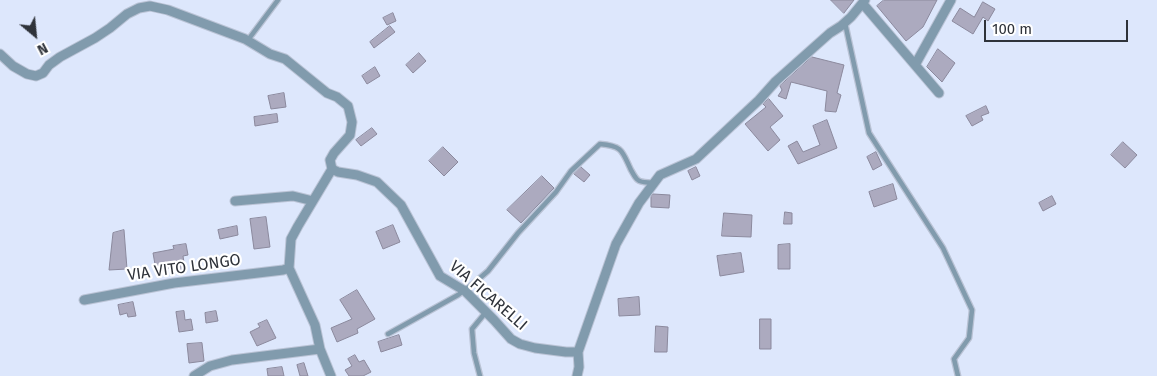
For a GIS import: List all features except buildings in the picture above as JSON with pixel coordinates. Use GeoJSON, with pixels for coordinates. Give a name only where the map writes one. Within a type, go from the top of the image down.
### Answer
{"type":"FeatureCollection","features":[{"type":"Feature","properties":{"kind":"street"},"geometry":{"type":"LineString","coordinates":[[915,65],[951,0]]}},
{"type":"Feature","properties":{"kind":"street"},"geometry":{"type":"LineString","coordinates":[[577,376],[579,368],[578,352],[616,244],[639,203],[660,175],[696,159],[759,100],[776,81],[830,33],[843,25],[864,2],[939,93]]}},
{"type":"Feature","properties":{"kind":"street"},"geometry":{"type":"LineString","coordinates":[[0,54],[13,66],[27,74],[36,76],[43,73],[49,65],[60,57],[110,28],[128,14],[139,8],[150,6],[168,10],[248,40],[270,54],[285,59],[328,93],[337,97],[348,106],[352,122],[350,135],[330,160],[332,169],[291,239],[289,268],[315,325],[320,349],[331,376]]}},
{"type":"Feature","properties":{"kind":"street","name":"VIA FICARELLI"},"geometry":{"type":"LineString","coordinates":[[332,169],[377,182],[401,205],[440,276],[465,291],[511,339],[520,344],[535,348],[578,352]]}},
{"type":"Feature","properties":{"kind":"street"},"geometry":{"type":"LineString","coordinates":[[236,201],[293,196],[313,201]]}},
{"type":"Feature","properties":{"kind":"street","name":"VIA VITO LONGO"},"geometry":{"type":"LineString","coordinates":[[84,300],[174,283],[289,268]]}},
{"type":"Feature","properties":{"kind":"street"},"geometry":{"type":"LineString","coordinates":[[194,376],[210,366],[232,360],[320,349]]}},
{"type":"Feature","properties":{"kind":"lane"},"geometry":{"type":"LineString","coordinates":[[248,40],[278,0]]}},
{"type":"Feature","properties":{"kind":"lane"},"geometry":{"type":"LineString","coordinates":[[843,25],[851,44],[869,133],[943,248],[972,310],[969,338],[954,359],[958,376]]}},
{"type":"Feature","properties":{"kind":"lane"},"geometry":{"type":"LineString","coordinates":[[388,334],[465,291],[488,271],[518,233],[556,192],[571,171],[600,144],[611,145],[623,152],[637,180],[654,183]]}},
{"type":"Feature","properties":{"kind":"lane"},"geometry":{"type":"LineString","coordinates":[[480,376],[474,353],[472,329],[486,312]]}}]}
